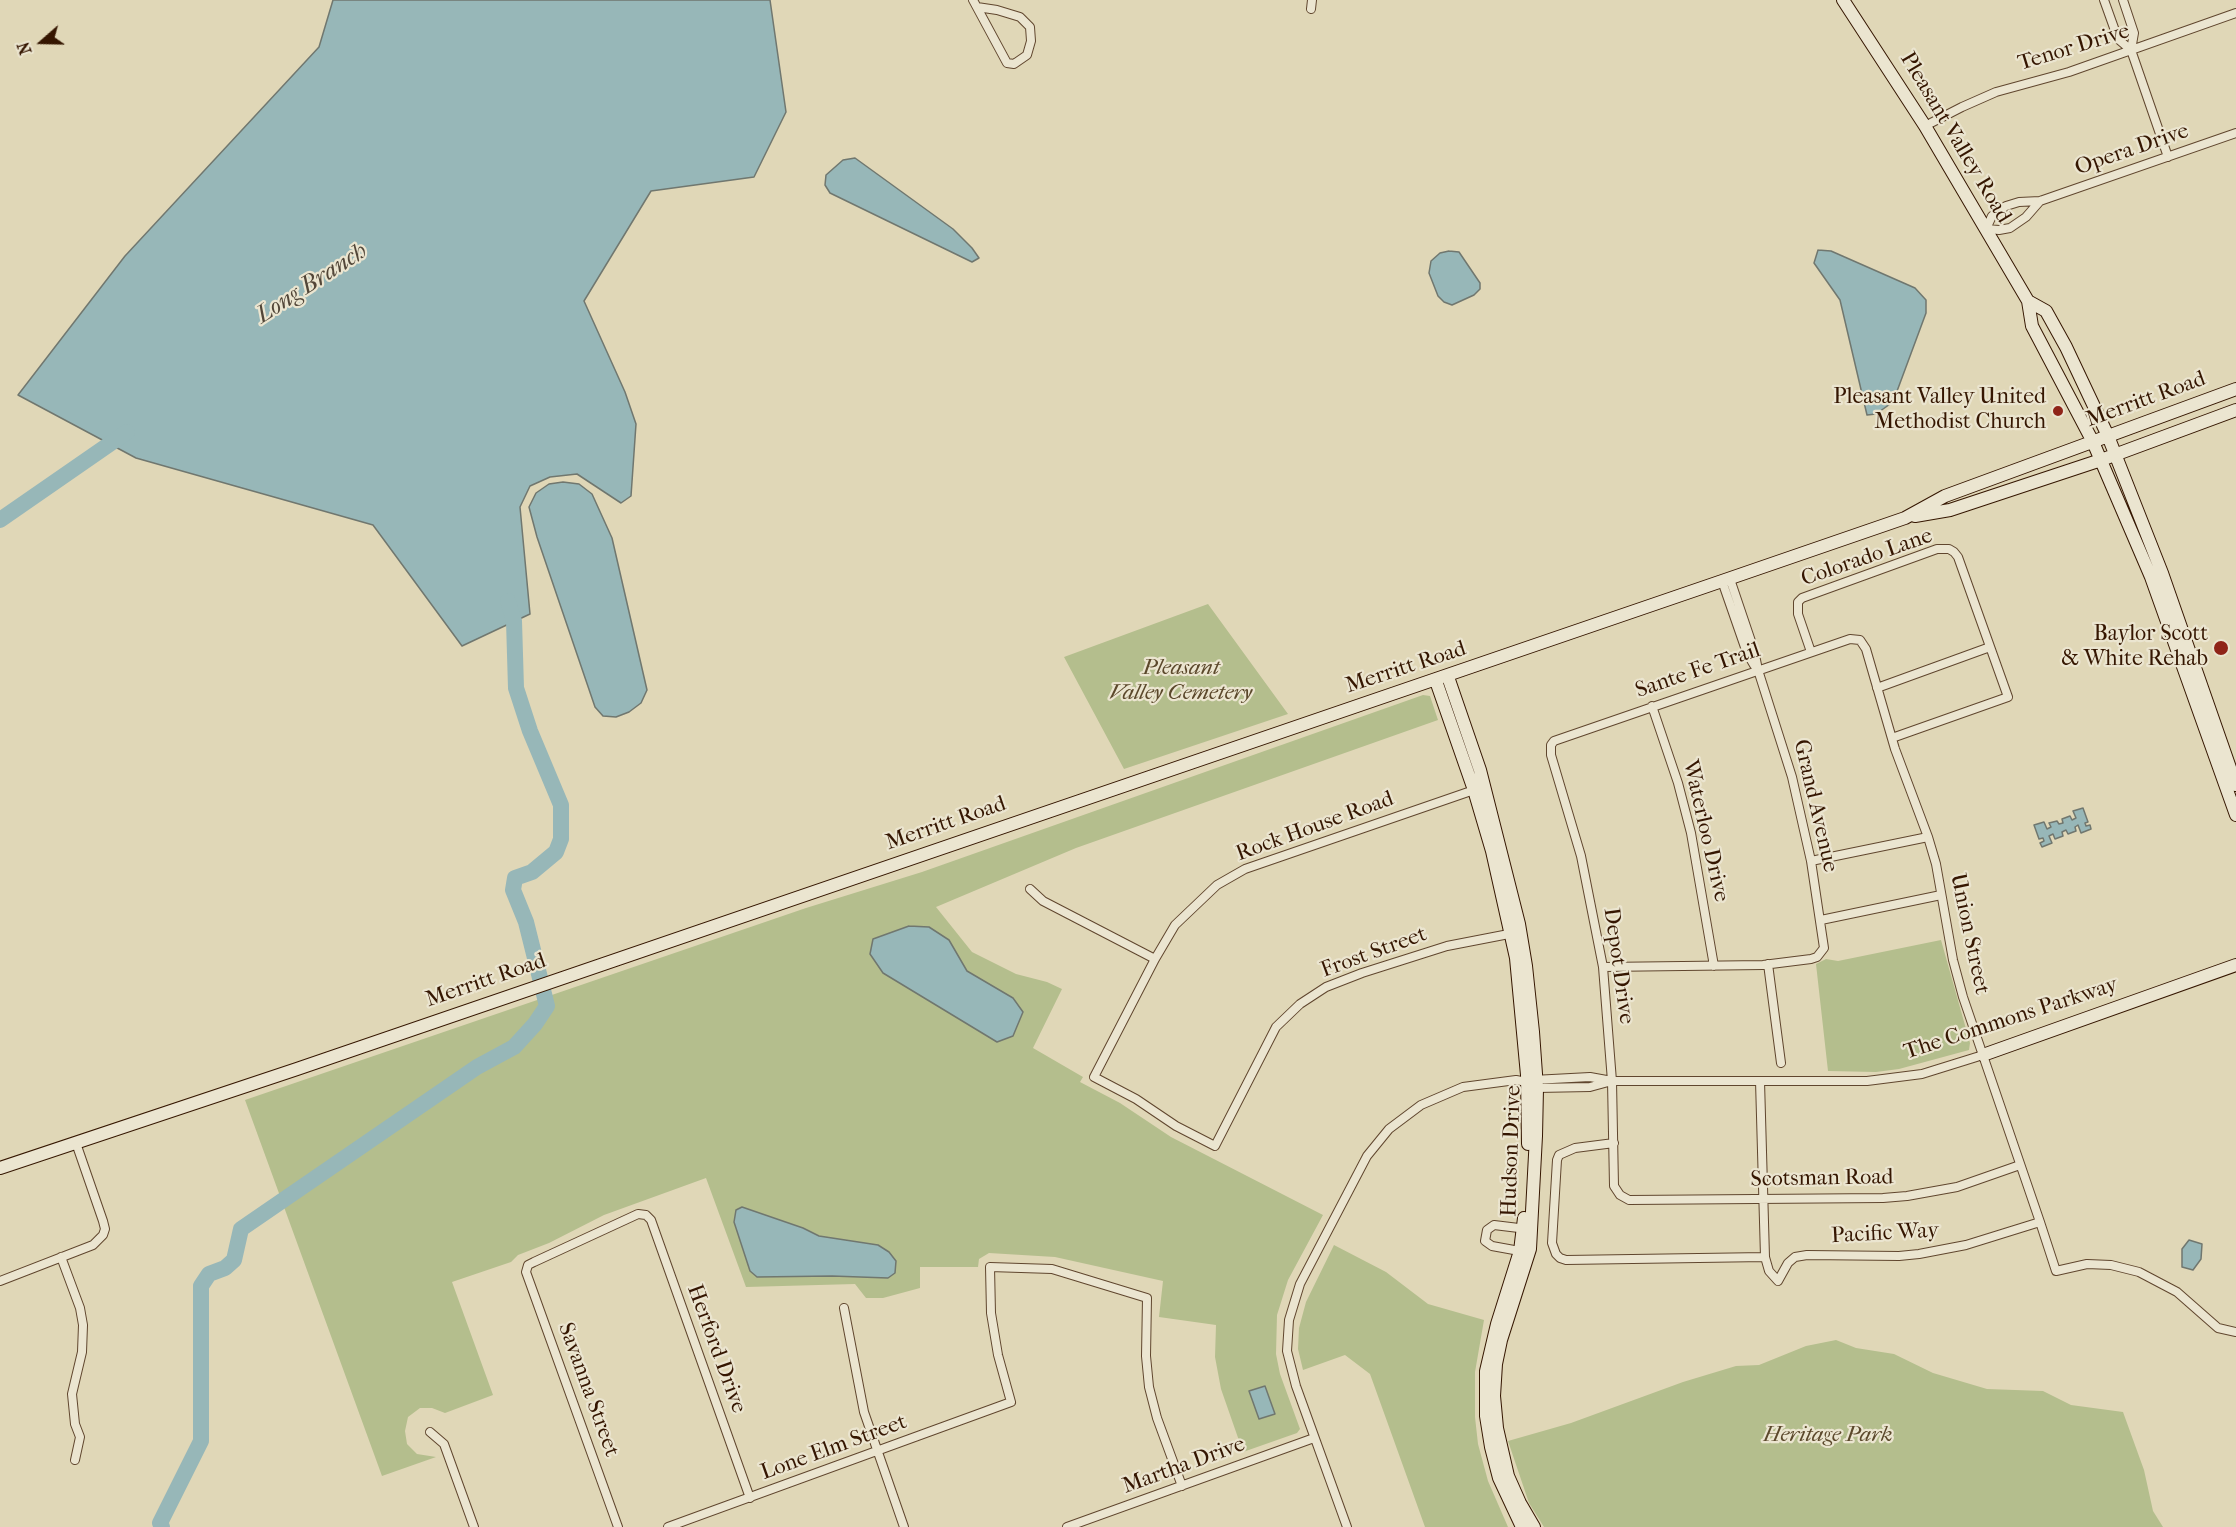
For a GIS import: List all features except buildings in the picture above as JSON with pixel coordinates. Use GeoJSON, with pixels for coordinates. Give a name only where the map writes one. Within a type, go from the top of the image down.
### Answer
{"type":"FeatureCollection","features":[{"type":"Feature","properties":{"kind":"street","name":"Pleasant Valley Road"},"geometry":{"type":"LineString","coordinates":[[1843,0],[1925,126],[2028,300],[2032,326],[2093,442],[2151,577],[2234,801],[2236,815]]}},
{"type":"Feature","properties":{"kind":"street"},"geometry":{"type":"LineString","coordinates":[[2104,0],[2118,39],[2131,50]]}},
{"type":"Feature","properties":{"kind":"street"},"geometry":{"type":"LineString","coordinates":[[2123,0],[2133,33],[2131,50],[2168,157]]}},
{"type":"Feature","properties":{"kind":"street"},"geometry":{"type":"LineString","coordinates":[[975,4],[1020,17],[1030,27],[1031,41],[1027,55],[1014,64],[1007,63],[975,4]]}},
{"type":"Feature","properties":{"kind":"street","name":"Tenor Drive"},"geometry":{"type":"LineString","coordinates":[[1925,126],[1962,106],[2015,85],[2052,77],[2236,13]]}},
{"type":"Feature","properties":{"kind":"street","name":"Opera Drive"},"geometry":{"type":"LineString","coordinates":[[2040,201],[2026,217],[2010,228],[1986,229],[1992,216],[2006,206],[2019,202],[2040,201],[2236,133]]}},
{"type":"Feature","properties":{"kind":"street","name":"Pleasant Valley Road"},"geometry":{"type":"LineString","coordinates":[[2028,300],[2046,311],[2066,347],[2116,454],[2162,573],[2236,785]]}},
{"type":"Feature","properties":{"kind":"street","name":"Merritt Road"},"geometry":{"type":"LineString","coordinates":[[1905,518],[1945,496],[2236,390]]}},
{"type":"Feature","properties":{"kind":"street","name":"Merritt Road"},"geometry":{"type":"LineString","coordinates":[[0,1168],[1132,782],[1442,679],[1905,518],[1950,510],[2101,460],[2236,410]]}},
{"type":"Feature","properties":{"kind":"street","name":"Colorado Lane"},"geometry":{"type":"LineString","coordinates":[[1811,652],[1798,614],[1798,602],[1802,598],[1943,548],[1949,549],[1958,557],[2008,697],[1892,738]]}},
{"type":"Feature","properties":{"kind":"street","name":"Grand Avenue"},"geometry":{"type":"LineString","coordinates":[[1726,580],[1747,653],[1758,670],[1790,768],[1811,861],[1825,942],[1821,953],[1811,959],[1768,964]]}},
{"type":"Feature","properties":{"kind":"street","name":"Sante Fe Trail"},"geometry":{"type":"LineString","coordinates":[[1551,745],[1559,738],[1652,706],[1850,639],[1860,640]]}},
{"type":"Feature","properties":{"kind":"street","name":"Union Street"},"geometry":{"type":"LineString","coordinates":[[1860,640],[1866,649],[1892,738],[1929,837],[1953,960],[2056,1271],[2087,1264],[2111,1265],[2139,1272],[2177,1292],[2218,1328],[2236,1332]]}},
{"type":"Feature","properties":{"kind":"street"},"geometry":{"type":"LineString","coordinates":[[1877,688],[1990,647]]}},
{"type":"Feature","properties":{"kind":"street","name":"Hudson Drive"},"geometry":{"type":"LineString","coordinates":[[1442,679],[1480,770],[1529,994],[1536,1137],[1524,1252],[1501,1340],[1496,1364],[1494,1396],[1497,1428],[1508,1476],[1534,1527]]}},
{"type":"Feature","properties":{"kind":"street","name":"Hudson Drive"},"geometry":{"type":"LineString","coordinates":[[1442,679],[1516,933]]}},
{"type":"Feature","properties":{"kind":"street","name":"Waterloo Drive"},"geometry":{"type":"LineString","coordinates":[[1652,706],[1689,824],[1714,966]]}},
{"type":"Feature","properties":{"kind":"street","name":"Depot Drive"},"geometry":{"type":"LineString","coordinates":[[1551,745],[1551,755],[1581,856],[1603,967],[1612,1081],[1614,1186],[1620,1196]]}},
{"type":"Feature","properties":{"kind":"street","name":"Rock House Road"},"geometry":{"type":"LineString","coordinates":[[1094,1077],[1175,925],[1217,885],[1245,869],[1474,790]]}},
{"type":"Feature","properties":{"kind":"street"},"geometry":{"type":"LineString","coordinates":[[1811,861],[1929,837]]}},
{"type":"Feature","properties":{"kind":"street"},"geometry":{"type":"LineString","coordinates":[[1030,889],[1043,901],[1155,959]]}},
{"type":"Feature","properties":{"kind":"street"},"geometry":{"type":"LineString","coordinates":[[1821,920],[1941,895]]}},
{"type":"Feature","properties":{"kind":"street","name":"Frost Street"},"geometry":{"type":"LineString","coordinates":[[1094,1077],[1136,1099],[1176,1126],[1215,1146],[1276,1028],[1300,1004],[1326,987],[1447,946],[1516,933]]}},
{"type":"Feature","properties":{"kind":"street"},"geometry":{"type":"LineString","coordinates":[[1603,967],[1768,964],[1781,1063]]}},
{"type":"Feature","properties":{"kind":"street","name":"The Commons Parkway"},"geometry":{"type":"LineString","coordinates":[[1347,1527],[1296,1386],[1287,1351],[1289,1320],[1300,1284],[1367,1156],[1389,1130],[1421,1106],[1463,1087],[1499,1080],[1590,1087],[1612,1081],[1858,1081],[1922,1074],[1983,1056],[2236,965]]}},
{"type":"Feature","properties":{"kind":"street"},"geometry":{"type":"LineString","coordinates":[[1614,1143],[1575,1148],[1559,1155],[1552,1242],[1556,1254],[1566,1260],[1765,1257],[1760,1081]]}},
{"type":"Feature","properties":{"kind":"street"},"geometry":{"type":"LineString","coordinates":[[0,1281],[93,1245],[103,1235],[105,1229],[76,1143]]}},
{"type":"Feature","properties":{"kind":"street","name":"Scotsman Road"},"geometry":{"type":"LineString","coordinates":[[1620,1196],[1629,1200],[1883,1198],[1908,1196],[1957,1186],[2020,1165]]}},
{"type":"Feature","properties":{"kind":"street","name":"Herford Drive"},"geometry":{"type":"LineString","coordinates":[[528,1265],[638,1214],[646,1215],[651,1220],[750,1498]]}},
{"type":"Feature","properties":{"kind":"street","name":"Pacific Way"},"geometry":{"type":"LineString","coordinates":[[1765,1257],[1769,1270],[1778,1281],[1788,1263],[1795,1257],[1919,1254],[1975,1242],[2040,1222]]}},
{"type":"Feature","properties":{"kind":"street"},"geometry":{"type":"LineString","coordinates":[[1524,1252],[1492,1246],[1485,1241],[1487,1230],[1494,1226],[1527,1229]]}},
{"type":"Feature","properties":{"kind":"street","name":"Hudson Drive"},"geometry":{"type":"LineString","coordinates":[[1522,1527],[1499,1478],[1491,1447],[1486,1416],[1486,1371],[1497,1324],[1524,1252]]}},
{"type":"Feature","properties":{"kind":"street"},"geometry":{"type":"LineString","coordinates":[[61,1257],[80,1308],[83,1325],[82,1352],[72,1394],[75,1424],[80,1437],[75,1460]]}},
{"type":"Feature","properties":{"kind":"street","name":"Savanna Street"},"geometry":{"type":"LineString","coordinates":[[528,1265],[526,1272],[618,1527]]}},
{"type":"Feature","properties":{"kind":"street","name":"Lone Elm Street"},"geometry":{"type":"LineString","coordinates":[[668,1527],[1011,1402],[998,1355],[991,1313],[990,1267],[1052,1269],[1147,1298],[1146,1356],[1149,1387],[1157,1418],[1182,1486]]}},
{"type":"Feature","properties":{"kind":"street"},"geometry":{"type":"LineString","coordinates":[[844,1308],[864,1412],[904,1527]]}},
{"type":"Feature","properties":{"kind":"street"},"geometry":{"type":"LineString","coordinates":[[430,1432],[444,1444],[474,1527]]}},
{"type":"Feature","properties":{"kind":"street","name":"Martha Drive"},"geometry":{"type":"LineString","coordinates":[[1067,1527],[1314,1438]]}},
{"type":"Feature","properties":{"kind":"green space","name":"Pleasant Valley Cemetery"},"geometry":{"type":"Polygon","coordinates":[[[1208,604],[1288,714],[1124,769],[1064,657],[1208,604]]]}},
{"type":"Feature","properties":{"kind":"green space"},"geometry":{"type":"Polygon","coordinates":[[[1423,695],[1430,696],[1438,720],[1076,848],[936,907],[972,952],[1016,974],[1047,982],[1062,989],[1033,1048],[1083,1077],[1080,1082],[1120,1103],[1171,1137],[1323,1215],[1288,1280],[1277,1315],[1276,1354],[1280,1374],[1300,1429],[1297,1433],[1243,1452],[1221,1389],[1215,1357],[1216,1325],[1159,1317],[1163,1281],[1055,1257],[989,1253],[979,1259],[978,1267],[920,1267],[920,1288],[883,1298],[866,1298],[855,1284],[746,1287],[706,1178],[604,1215],[549,1243],[518,1255],[511,1262],[452,1282],[493,1395],[445,1413],[432,1408],[420,1408],[408,1417],[405,1431],[407,1444],[417,1454],[436,1457],[382,1476],[245,1100],[806,908],[922,872],[1423,695]]]}},
{"type":"Feature","properties":{"kind":"green space"},"geometry":{"type":"Polygon","coordinates":[[[1941,940],[1970,1043],[1969,1050],[1899,1069],[1876,1072],[1828,1071],[1816,964],[1826,959],[1838,961],[1941,940]]]}},
{"type":"Feature","properties":{"kind":"green space"},"geometry":{"type":"Polygon","coordinates":[[[1334,1245],[1386,1272],[1428,1304],[1484,1320],[1475,1372],[1475,1417],[1478,1444],[1488,1481],[1508,1527],[1425,1527],[1370,1374],[1345,1355],[1303,1370],[1298,1349],[1299,1328],[1306,1302],[1334,1245]]]}},
{"type":"Feature","properties":{"kind":"green space","name":"Heritage Park"},"geometry":{"type":"Polygon","coordinates":[[[1836,1340],[1856,1348],[1894,1354],[1933,1373],[1987,1389],[2043,1391],[2071,1405],[2123,1412],[2144,1470],[2153,1511],[2163,1527],[1544,1527],[1529,1503],[1508,1441],[1571,1423],[1683,1382],[1736,1366],[1759,1365],[1806,1346],[1836,1340]]]}},
{"type":"Feature","properties":{"kind":"water"},"geometry":{"type":"Polygon","coordinates":[[[333,0],[770,0],[786,112],[754,177],[651,191],[584,301],[625,392],[636,424],[631,496],[621,503],[577,474],[550,477],[530,486],[520,507],[530,614],[462,646],[373,525],[136,458],[18,395],[125,256],[319,47],[333,0]]]}},
{"type":"Feature","properties":{"kind":"water"},"geometry":{"type":"Polygon","coordinates":[[[855,158],[953,229],[979,258],[972,262],[830,193],[825,185],[826,175],[843,160],[855,158]]]}},
{"type":"Feature","properties":{"kind":"water"},"geometry":{"type":"Polygon","coordinates":[[[1818,250],[1831,251],[1915,288],[1926,300],[1926,313],[1893,402],[1876,414],[1867,415],[1840,300],[1814,263],[1818,250]]]}},
{"type":"Feature","properties":{"kind":"water"},"geometry":{"type":"Polygon","coordinates":[[[1459,252],[1480,283],[1480,289],[1474,295],[1452,305],[1444,302],[1438,296],[1429,273],[1431,261],[1440,253],[1459,252]]]}},
{"type":"Feature","properties":{"kind":"water"},"geometry":{"type":"Polygon","coordinates":[[[563,482],[579,484],[592,494],[612,538],[647,690],[641,703],[629,712],[616,717],[603,716],[595,707],[537,537],[529,507],[536,493],[549,484],[563,482]]]}},
{"type":"Feature","properties":{"kind":"water"},"geometry":{"type":"Polygon","coordinates":[[[2083,808],[2088,822],[2085,823],[2086,826],[2090,825],[2091,829],[2081,833],[2078,825],[2075,827],[2076,831],[2068,834],[2066,830],[2062,832],[2063,836],[2055,839],[2053,834],[2049,836],[2052,843],[2042,847],[2040,843],[2044,841],[2043,838],[2039,839],[2034,825],[2044,822],[2047,829],[2051,827],[2049,823],[2057,821],[2059,824],[2063,823],[2062,819],[2070,816],[2072,820],[2076,818],[2073,811],[2083,808]]]}},
{"type":"Feature","properties":{"kind":"water"},"geometry":{"type":"Polygon","coordinates":[[[909,926],[929,927],[949,940],[967,971],[1013,998],[1023,1012],[1013,1036],[997,1042],[883,973],[870,954],[873,939],[909,926]]]}},
{"type":"Feature","properties":{"kind":"water"},"geometry":{"type":"Polygon","coordinates":[[[742,1207],[803,1228],[819,1236],[878,1245],[889,1252],[896,1261],[895,1273],[888,1278],[757,1277],[750,1271],[734,1222],[736,1210],[742,1207]]]}},
{"type":"Feature","properties":{"kind":"water"},"geometry":{"type":"Polygon","coordinates":[[[2189,1240],[2202,1244],[2201,1259],[2193,1270],[2182,1267],[2182,1249],[2189,1240]]]}},
{"type":"Feature","properties":{"kind":"water"},"geometry":{"type":"Polygon","coordinates":[[[1265,1386],[1275,1414],[1259,1419],[1249,1391],[1265,1386]]]}},
{"type":"Feature","properties":{"kind":"waterway","name":"Long Branch"},"geometry":{"type":"LineString","coordinates":[[0,520],[127,432]]}},
{"type":"Feature","properties":{"kind":"waterway"},"geometry":{"type":"LineString","coordinates":[[162,1527],[160,1523],[201,1441],[201,1286],[209,1274],[225,1268],[234,1260],[241,1229],[477,1067],[514,1047],[535,1024],[547,1006],[526,922],[513,890],[515,878],[532,872],[556,852],[561,839],[561,805],[530,731],[516,688],[514,621],[508,601]]}},
{"type":"Feature","properties":{"kind":"place","name":"Pleasant Valley United Methodist Church"},"geometry":{"type":"Point","coordinates":[2058,411]}},
{"type":"Feature","properties":{"kind":"place","name":"Baylor Scott & White Rehab"},"geometry":{"type":"Point","coordinates":[2221,648]}}]}
